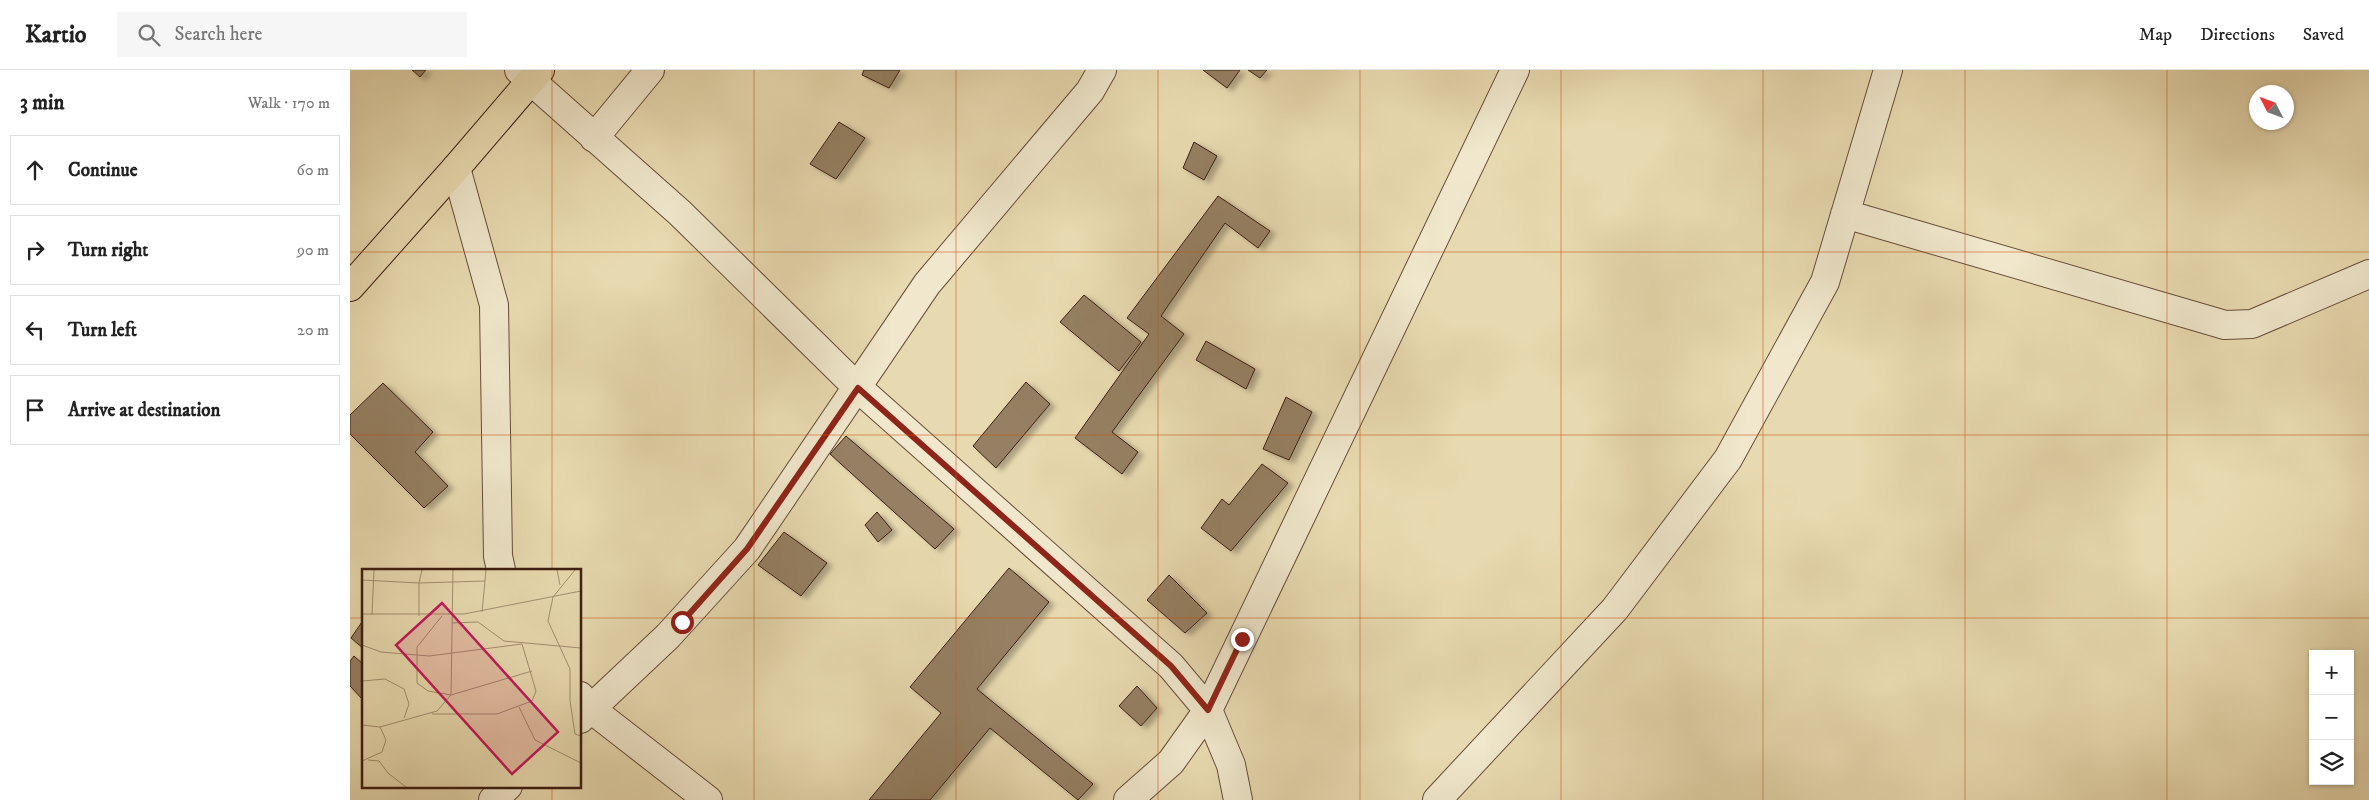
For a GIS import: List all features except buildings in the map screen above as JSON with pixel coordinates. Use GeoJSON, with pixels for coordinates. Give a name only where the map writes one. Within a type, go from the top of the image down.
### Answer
{"type":"FeatureCollection","features":[{"type":"Feature","properties":{"kind":"highway"},"geometry":{"type":"LineString","coordinates":[[350,287],[456,168],[530,74]]}},
{"type":"Feature","properties":{"kind":"street"},"geometry":{"type":"LineString","coordinates":[[594,138],[650,70]]}},
{"type":"Feature","properties":{"kind":"street"},"geometry":{"type":"LineString","coordinates":[[708,800],[584,708],[668,636],[747,549],[928,284],[1090,91],[1102,70]]}},
{"type":"Feature","properties":{"kind":"street"},"geometry":{"type":"LineString","coordinates":[[1128,800],[1172,762],[1208,710],[1515,70]]}},
{"type":"Feature","properties":{"kind":"street"},"geometry":{"type":"LineString","coordinates":[[1437,800],[1614,609],[1728,459],[1825,282],[1888,70]]}},
{"type":"Feature","properties":{"kind":"street"},"geometry":{"type":"LineString","coordinates":[[530,74],[594,138],[680,213],[858,388],[1171,666],[1208,710],[1231,765],[1238,800]]}},
{"type":"Feature","properties":{"kind":"street"},"geometry":{"type":"LineString","coordinates":[[456,168],[494,305],[498,556],[501,569]]}},
{"type":"Feature","properties":{"kind":"street"},"geometry":{"type":"LineString","coordinates":[[1845,214],[2225,325],[2252,324],[2369,274]]}},
{"type":"Feature","properties":{"kind":"street"},"geometry":{"type":"LineString","coordinates":[[493,800],[506,788]]}},
{"type":"Feature","properties":{"kind":"route"},"geometry":{"type":"LineString","coordinates":[[682,622],[747,549],[858,388],[1171,666],[1208,710],[1242,639]]}}]}
